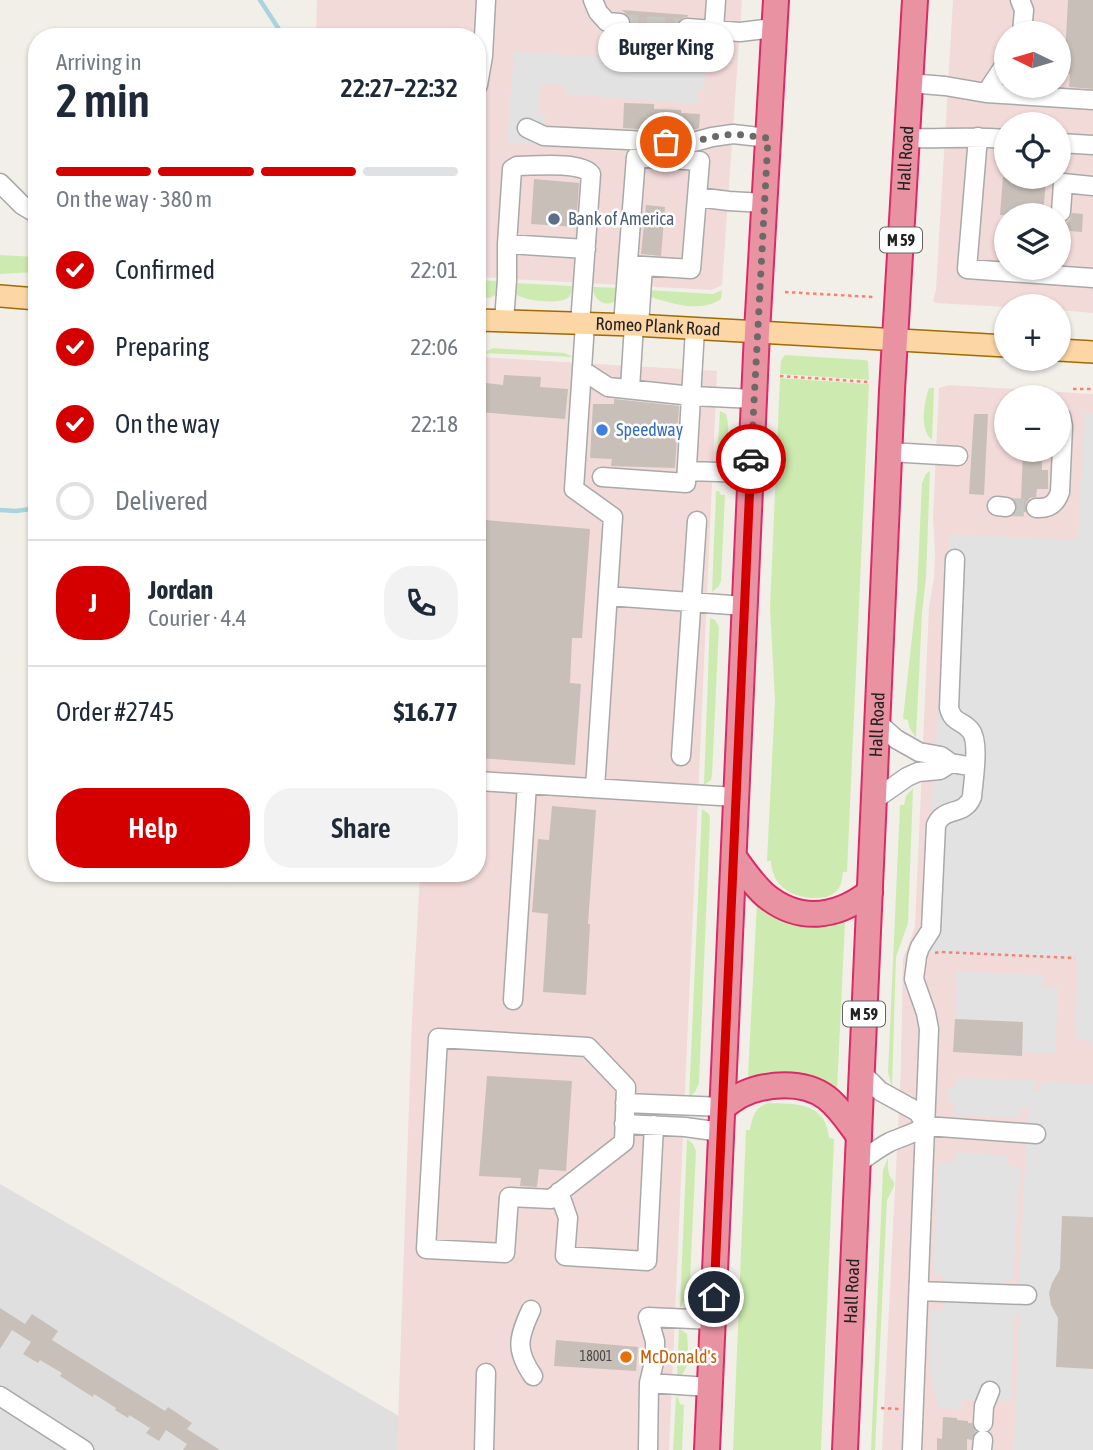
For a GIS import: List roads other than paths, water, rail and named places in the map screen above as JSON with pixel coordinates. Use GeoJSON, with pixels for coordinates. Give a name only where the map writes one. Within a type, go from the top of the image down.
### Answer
{"type":"FeatureCollection","features":[{"type":"Feature","properties":{"kind":"highway"},"geometry":{"type":"LineString","coordinates":[[707,1450],[750,473],[776,0]]}},
{"type":"Feature","properties":{"kind":"highway","name":"Hall Road"},"geometry":{"type":"LineString","coordinates":[[845,1450],[889,452],[913,3]]}},
{"type":"Feature","properties":{"kind":"highway"},"geometry":{"type":"LineString","coordinates":[[734,857],[763,893],[778,904],[793,910],[814,913],[836,911],[848,907],[870,892]]}},
{"type":"Feature","properties":{"kind":"highway"},"geometry":{"type":"LineString","coordinates":[[723,1107],[738,1096],[763,1087],[806,1088],[817,1091],[838,1108],[859,1136]]}},
{"type":"Feature","properties":{"kind":"main road"},"geometry":{"type":"LineString","coordinates":[[0,296],[28,298]]}},
{"type":"Feature","properties":{"kind":"main road","name":"Romeo Plank Road"},"geometry":{"type":"LineString","coordinates":[[486,320],[632,325],[994,345]]}},
{"type":"Feature","properties":{"kind":"main road"},"geometry":{"type":"LineString","coordinates":[[1071,351],[1093,352]]}},
{"type":"Feature","properties":{"kind":"street"},"geometry":{"type":"LineString","coordinates":[[484,28],[486,0]]}},
{"type":"Feature","properties":{"kind":"street"},"geometry":{"type":"LineString","coordinates":[[593,0],[598,12],[607,22],[621,23]]}},
{"type":"Feature","properties":{"kind":"street"},"geometry":{"type":"LineString","coordinates":[[714,30],[716,0]]}},
{"type":"Feature","properties":{"kind":"street"},"geometry":{"type":"LineString","coordinates":[[1020,0],[1024,10],[1023,21]]}},
{"type":"Feature","properties":{"kind":"street"},"geometry":{"type":"LineString","coordinates":[[687,28],[740,32],[774,28]]}},
{"type":"Feature","properties":{"kind":"street"},"geometry":{"type":"LineString","coordinates":[[986,93],[994,81]]}},
{"type":"Feature","properties":{"kind":"street"},"geometry":{"type":"LineString","coordinates":[[909,83],[986,93],[1093,100]]}},
{"type":"Feature","properties":{"kind":"street"},"geometry":{"type":"LineString","coordinates":[[527,128],[544,136],[690,143],[733,134],[768,138]]}},
{"type":"Feature","properties":{"kind":"street"},"geometry":{"type":"LineString","coordinates":[[978,136],[967,269],[994,270]]}},
{"type":"Feature","properties":{"kind":"street"},"geometry":{"type":"LineString","coordinates":[[906,138],[942,140],[978,136],[994,138]]}},
{"type":"Feature","properties":{"kind":"street"},"geometry":{"type":"LineString","coordinates":[[1071,143],[1093,145]]}},
{"type":"Feature","properties":{"kind":"street"},"geometry":{"type":"LineString","coordinates":[[630,388],[636,265],[636,157],[700,161],[691,269],[636,265]]}},
{"type":"Feature","properties":{"kind":"street"},"geometry":{"type":"LineString","coordinates":[[504,321],[512,169],[517,166],[578,166],[587,170],[591,174],[574,489],[613,517],[596,789]]}},
{"type":"Feature","properties":{"kind":"street"},"geometry":{"type":"LineString","coordinates":[[0,183],[28,209]]}},
{"type":"Feature","properties":{"kind":"street"},"geometry":{"type":"LineString","coordinates":[[1061,203],[1063,183],[1093,186]]}},
{"type":"Feature","properties":{"kind":"street"},"geometry":{"type":"LineString","coordinates":[[697,197],[764,203]]}},
{"type":"Feature","properties":{"kind":"street"},"geometry":{"type":"LineString","coordinates":[[507,244],[586,249]]}},
{"type":"Feature","properties":{"kind":"street"},"geometry":{"type":"LineString","coordinates":[[1071,274],[1093,278]]}},
{"type":"Feature","properties":{"kind":"street"},"geometry":{"type":"LineString","coordinates":[[602,477],[686,483],[695,329]]}},
{"type":"Feature","properties":{"kind":"street"},"geometry":{"type":"LineString","coordinates":[[582,370],[608,387],[754,399]]}},
{"type":"Feature","properties":{"kind":"street"},"geometry":{"type":"LineString","coordinates":[[889,452],[958,456]]}},
{"type":"Feature","properties":{"kind":"street"},"geometry":{"type":"LineString","coordinates":[[1035,508],[1045,509],[1058,500],[1061,462]]}},
{"type":"Feature","properties":{"kind":"street"},"geometry":{"type":"LineString","coordinates":[[687,471],[750,473]]}},
{"type":"Feature","properties":{"kind":"street"},"geometry":{"type":"LineString","coordinates":[[681,756],[697,521]]}},
{"type":"Feature","properties":{"kind":"street"},"geometry":{"type":"LineString","coordinates":[[912,1450],[929,1029],[914,979],[920,947],[931,930],[936,825],[944,815],[962,810],[971,802],[974,767],[974,737],[967,727],[955,720],[949,708],[955,559]]}},
{"type":"Feature","properties":{"kind":"street"},"geometry":{"type":"LineString","coordinates":[[608,596],[745,606]]}},
{"type":"Feature","properties":{"kind":"street"},"geometry":{"type":"LineString","coordinates":[[877,722],[909,747],[941,756],[951,763],[974,767]]}},
{"type":"Feature","properties":{"kind":"street"},"geometry":{"type":"LineString","coordinates":[[874,800],[907,777],[918,772],[940,770],[951,763]]}},
{"type":"Feature","properties":{"kind":"street"},"geometry":{"type":"LineString","coordinates":[[486,781],[736,797]]}},
{"type":"Feature","properties":{"kind":"street"},"geometry":{"type":"LineString","coordinates":[[513,1000],[527,784]]}},
{"type":"Feature","properties":{"kind":"street"},"geometry":{"type":"LineString","coordinates":[[438,1038],[589,1047],[626,1087],[624,1124],[624,1142],[551,1199],[509,1197],[505,1253],[426,1249],[438,1038]]}},
{"type":"Feature","properties":{"kind":"street"},"geometry":{"type":"LineString","coordinates":[[862,1073],[880,1091],[918,1112],[926,1126]]}},
{"type":"Feature","properties":{"kind":"street"},"geometry":{"type":"LineString","coordinates":[[625,1103],[723,1107]]}},
{"type":"Feature","properties":{"kind":"street"},"geometry":{"type":"LineString","coordinates":[[624,1124],[722,1132]]}},
{"type":"Feature","properties":{"kind":"street"},"geometry":{"type":"LineString","coordinates":[[559,1192],[568,1218],[565,1256],[647,1261],[654,1125]]}},
{"type":"Feature","properties":{"kind":"street"},"geometry":{"type":"LineString","coordinates":[[857,1164],[878,1149],[926,1126],[1036,1134]]}},
{"type":"Feature","properties":{"kind":"street"},"geometry":{"type":"LineString","coordinates":[[919,1291],[1027,1295]]}},
{"type":"Feature","properties":{"kind":"street"},"geometry":{"type":"LineString","coordinates":[[531,1310],[522,1328],[520,1351],[533,1376]]}},
{"type":"Feature","properties":{"kind":"street"},"geometry":{"type":"LineString","coordinates":[[648,1450],[649,1383],[655,1358],[655,1341],[649,1317],[713,1320]]}},
{"type":"Feature","properties":{"kind":"street"},"geometry":{"type":"LineString","coordinates":[[484,1450],[486,1373]]}},
{"type":"Feature","properties":{"kind":"street"},"geometry":{"type":"LineString","coordinates":[[649,1383],[709,1387]]}},
{"type":"Feature","properties":{"kind":"street"},"geometry":{"type":"LineString","coordinates":[[983,1438],[984,1405],[990,1391]]}},
{"type":"Feature","properties":{"kind":"street"},"geometry":{"type":"LineString","coordinates":[[0,1396],[84,1450]]}},
{"type":"Feature","properties":{"kind":"waterway"},"geometry":{"type":"LineString","coordinates":[[260,0],[278,28]]}},
{"type":"Feature","properties":{"kind":"waterway"},"geometry":{"type":"LineString","coordinates":[[0,510],[28,509]]}},
{"type":"Feature","properties":{"kind":"tunnel"},"geometry":{"type":"LineString","coordinates":[[620,23],[687,28]]}},
{"type":"Feature","properties":{"kind":"tunnel"},"geometry":{"type":"LineString","coordinates":[[1006,507],[1036,508]]}},
{"type":"Feature","properties":{"kind":"place","name":"Burger King"},"geometry":{"type":"Point","coordinates":[666,142]}},
{"type":"Feature","properties":{"kind":"place","name":"Bank of America"},"geometry":{"type":"Point","coordinates":[554,219]}},
{"type":"Feature","properties":{"kind":"place","name":"Speedway"},"geometry":{"type":"Point","coordinates":[602,430]}},
{"type":"Feature","properties":{"kind":"place","name":"McDonald's"},"geometry":{"type":"Point","coordinates":[626,1357]}}]}
